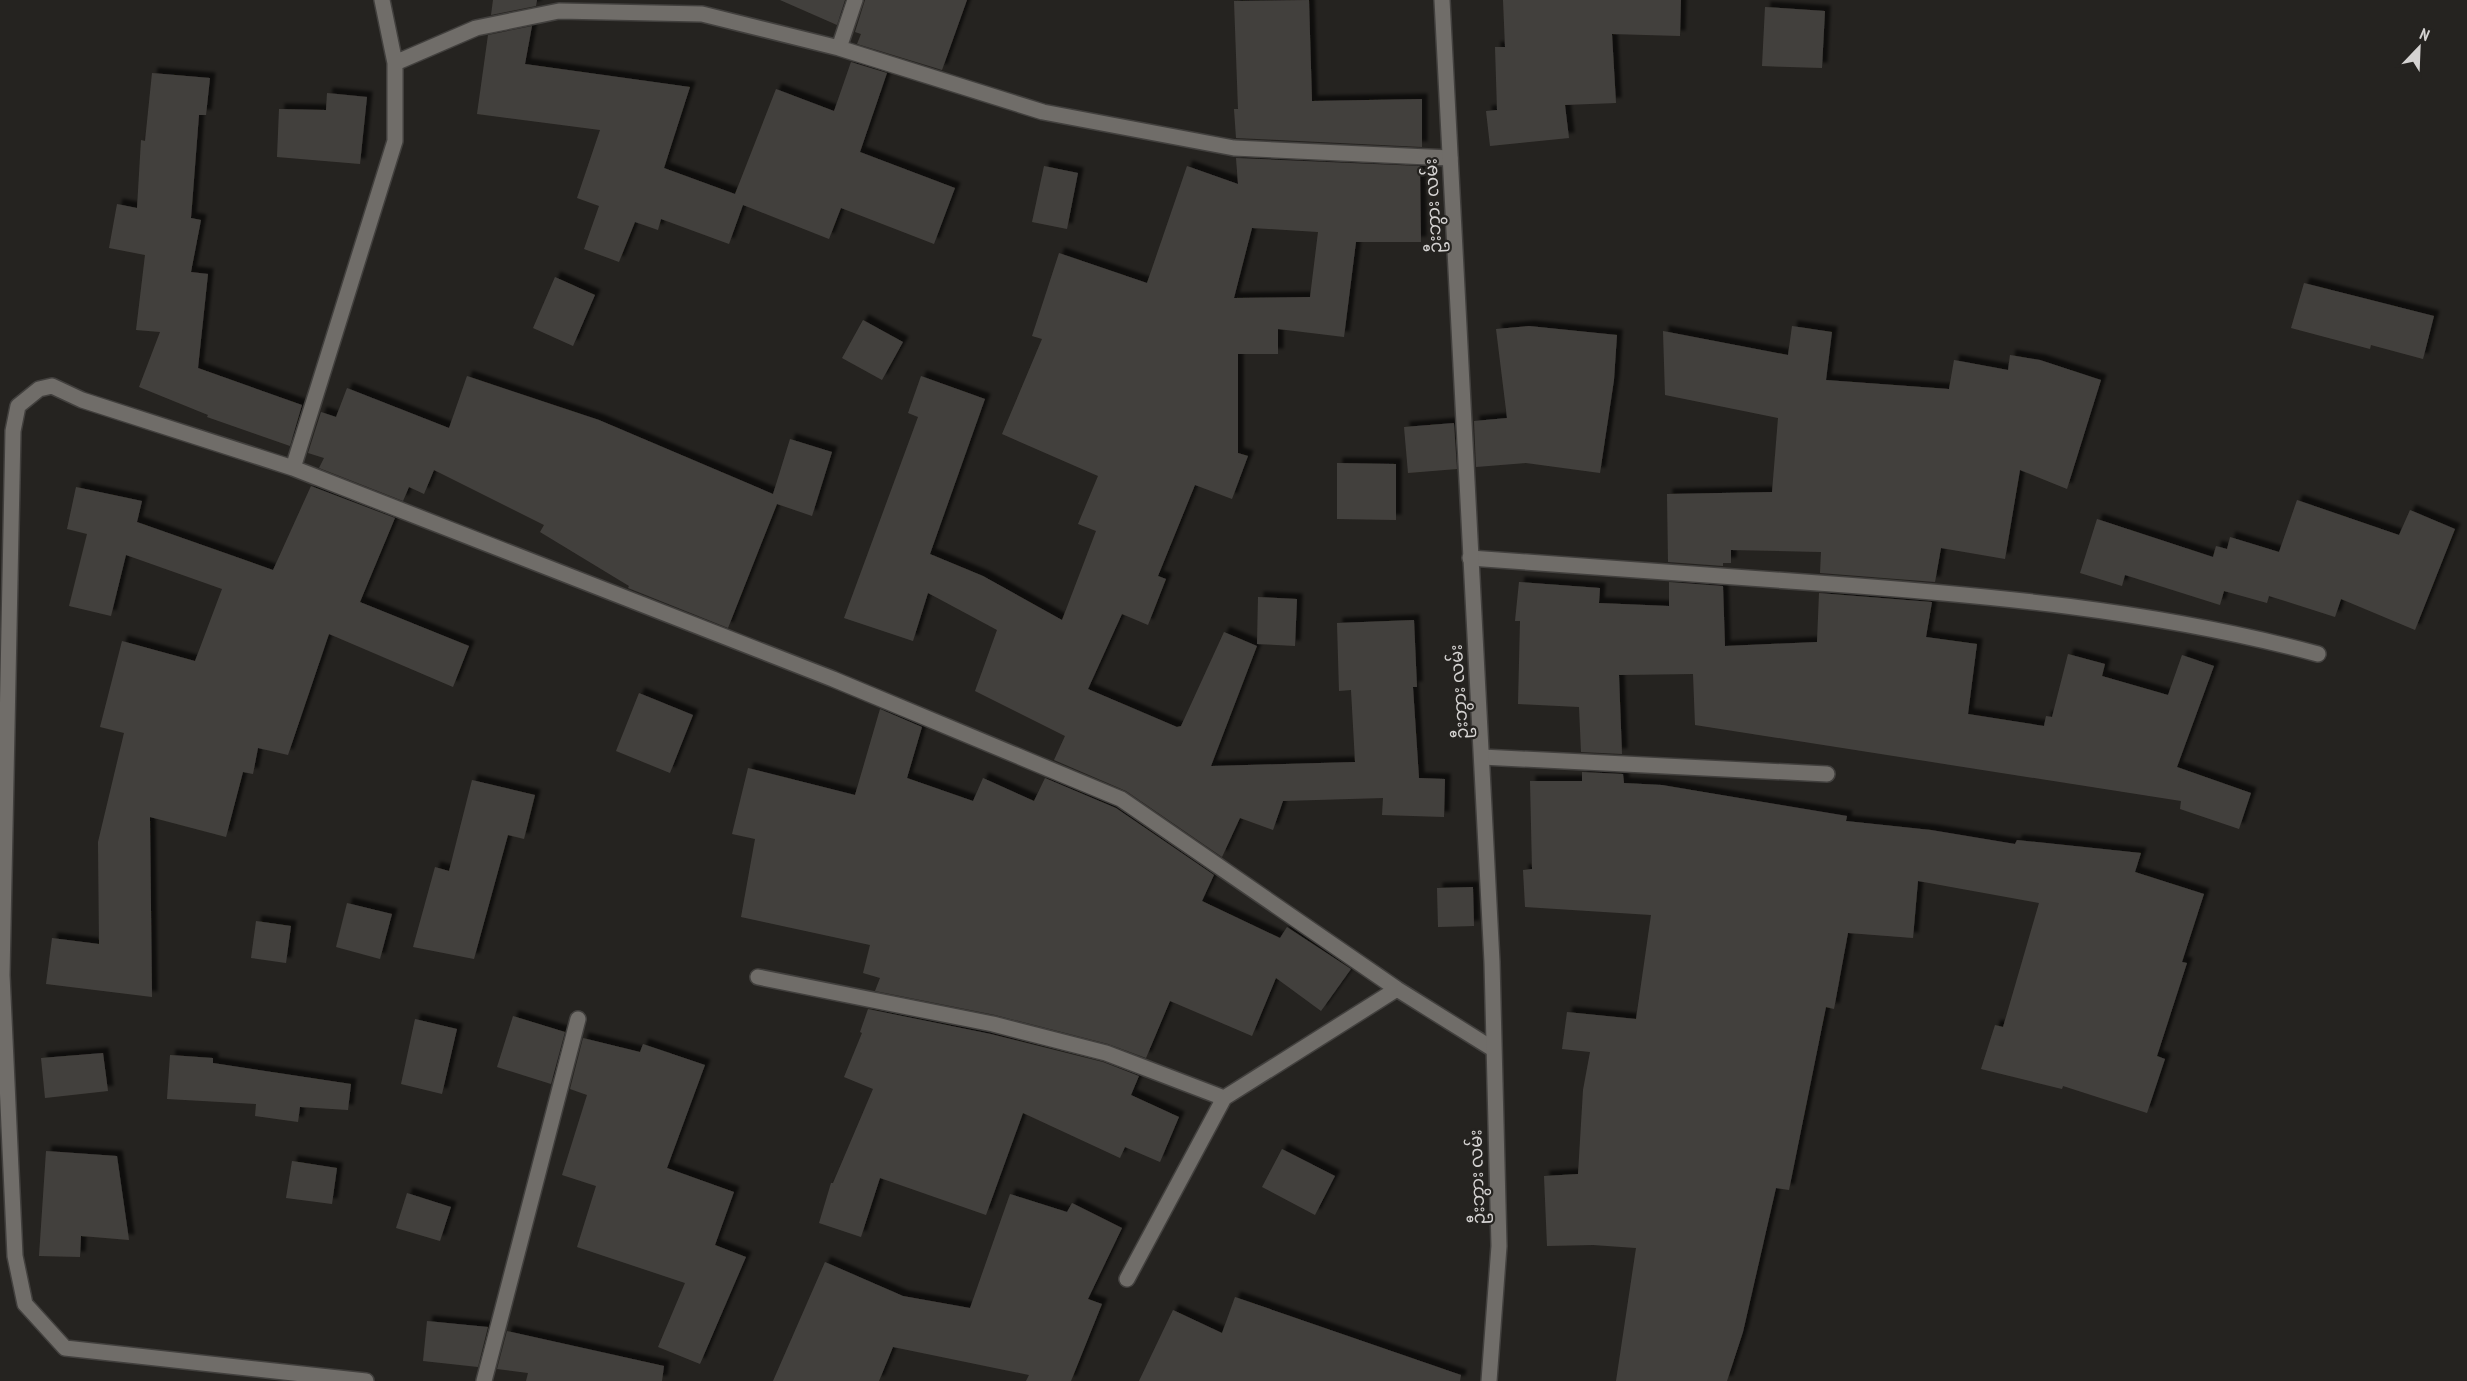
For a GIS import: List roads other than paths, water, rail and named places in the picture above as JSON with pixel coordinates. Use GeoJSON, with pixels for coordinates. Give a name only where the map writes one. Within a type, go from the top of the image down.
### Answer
{"type":"FeatureCollection","features":[{"type":"Feature","properties":{"kind":"street"},"geometry":{"type":"LineString","coordinates":[[293,468],[395,141],[396,63],[382,0]]}},
{"type":"Feature","properties":{"kind":"street"},"geometry":{"type":"LineString","coordinates":[[839,48],[855,0]]}},
{"type":"Feature","properties":{"kind":"street","name":"ဦးဘွား လမ်း"},"geometry":{"type":"LineString","coordinates":[[1442,0],[1482,757],[1493,1049],[1499,1246],[1489,1381]]}},
{"type":"Feature","properties":{"kind":"street"},"geometry":{"type":"LineString","coordinates":[[396,63],[476,28],[559,11],[702,14],[839,48],[1043,112],[1234,148],[1450,158]]}},
{"type":"Feature","properties":{"kind":"street"},"geometry":{"type":"LineString","coordinates":[[366,1381],[65,1348],[25,1304],[15,1256],[2,975],[13,431],[18,406],[39,389],[52,386],[82,400],[293,468],[833,679],[1121,799],[1397,989],[1493,1049]]}},
{"type":"Feature","properties":{"kind":"street"},"geometry":{"type":"LineString","coordinates":[[1470,558],[1885,588],[2069,605],[2261,639],[2318,654]]}},
{"type":"Feature","properties":{"kind":"street"},"geometry":{"type":"LineString","coordinates":[[1482,757],[1827,774]]}},
{"type":"Feature","properties":{"kind":"street"},"geometry":{"type":"LineString","coordinates":[[758,977],[993,1024],[1106,1053],[1224,1098]]}},
{"type":"Feature","properties":{"kind":"street"},"geometry":{"type":"LineString","coordinates":[[1127,1279],[1224,1098],[1397,989]]}},
{"type":"Feature","properties":{"kind":"street"},"geometry":{"type":"LineString","coordinates":[[484,1381],[578,1019]]}}]}
